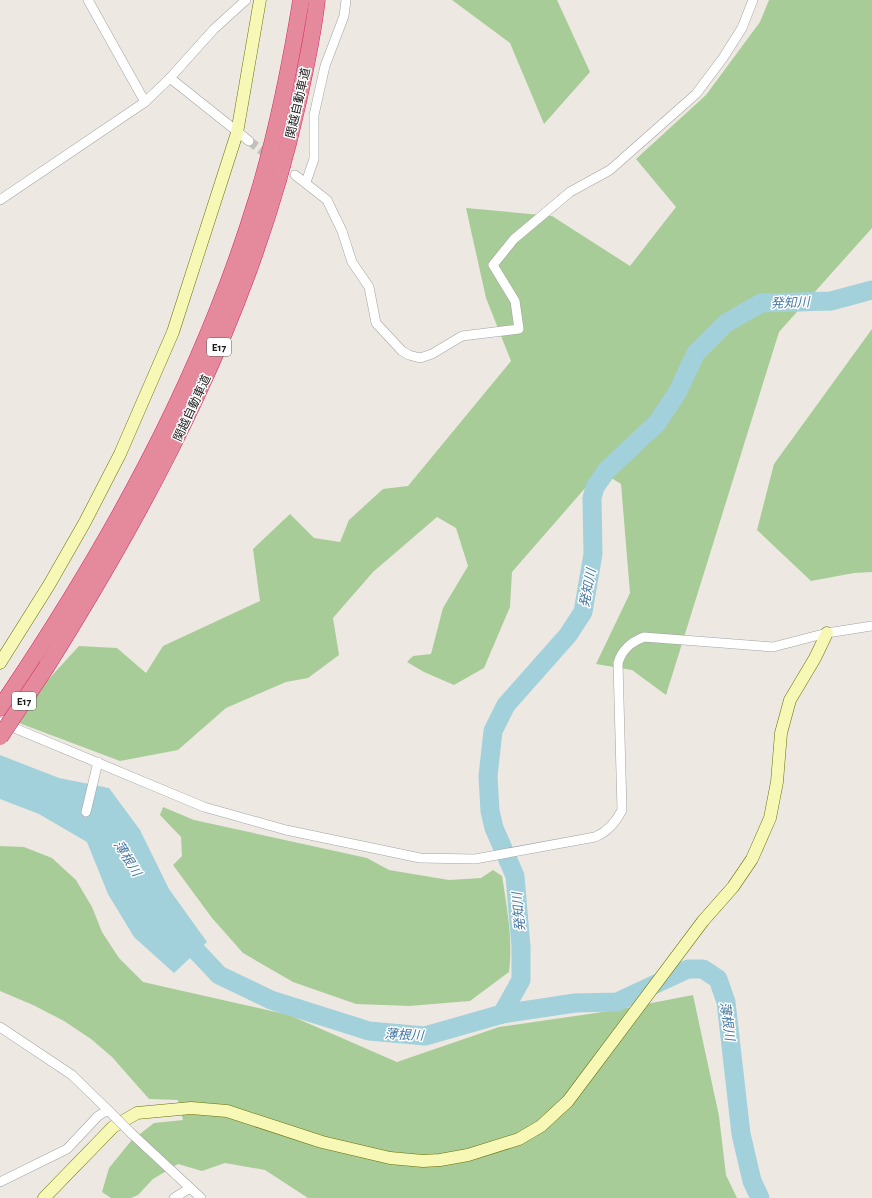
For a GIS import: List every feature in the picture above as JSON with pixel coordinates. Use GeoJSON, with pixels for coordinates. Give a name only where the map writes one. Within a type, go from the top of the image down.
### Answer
{"type":"FeatureCollection","features":[{"type":"Feature","properties":{"kind":"highway","name":"関越自動車道"},"geometry":{"type":"LineString","coordinates":[[0,737],[40,663],[68,604],[130,495],[190,375],[214,318],[257,198],[275,133],[290,65],[301,0]]}},
{"type":"Feature","properties":{"kind":"highway","name":"関越自動車道"},"geometry":{"type":"LineString","coordinates":[[0,708],[40,663],[114,558],[148,497],[200,392],[253,262],[273,200],[291,135],[305,71],[317,0]]}},
{"type":"Feature","properties":{"kind":"street"},"geometry":{"type":"LineString","coordinates":[[88,0],[145,102]]}},
{"type":"Feature","properties":{"kind":"street"},"geometry":{"type":"LineString","coordinates":[[0,200],[145,102],[170,78],[214,29],[246,0]]}},
{"type":"Feature","properties":{"kind":"street"},"geometry":{"type":"LineString","coordinates":[[0,663],[49,585],[85,522],[120,454],[173,332],[238,133],[260,0]]}},
{"type":"Feature","properties":{"kind":"street"},"geometry":{"type":"LineString","coordinates":[[306,182],[314,159],[314,115],[325,66],[344,16],[346,0]]}},
{"type":"Feature","properties":{"kind":"street"},"geometry":{"type":"LineString","coordinates":[[295,175],[306,182],[327,200],[337,219],[352,262],[369,287],[376,323],[402,351],[420,358],[432,354],[462,336],[519,328],[516,301],[493,265],[500,255],[514,239],[570,192],[610,170],[696,94],[723,58],[742,28],[753,0]]}},
{"type":"Feature","properties":{"kind":"street"},"geometry":{"type":"LineString","coordinates":[[170,78],[249,141]]}},
{"type":"Feature","properties":{"kind":"street"},"geometry":{"type":"LineString","coordinates":[[0,722],[204,807],[286,830],[420,858],[475,860],[595,836],[606,830],[619,816],[622,810],[618,663],[621,654],[635,640],[644,637],[773,648],[827,633],[872,626]]}},
{"type":"Feature","properties":{"kind":"street"},"geometry":{"type":"LineString","coordinates":[[44,1198],[113,1127],[137,1113],[191,1108],[227,1111],[322,1142],[390,1158],[412,1160],[440,1160],[468,1155],[505,1144],[530,1133],[560,1109],[578,1088],[704,921],[741,877],[762,840],[770,818],[777,782],[781,733],[790,700],[815,658],[827,633]]}},
{"type":"Feature","properties":{"kind":"street"},"geometry":{"type":"LineString","coordinates":[[86,812],[98,762]]}},
{"type":"Feature","properties":{"kind":"street"},"geometry":{"type":"LineString","coordinates":[[0,1027],[72,1075],[131,1133],[201,1198]]}},
{"type":"Feature","properties":{"kind":"street"},"geometry":{"type":"LineString","coordinates":[[0,1182],[67,1149],[98,1116],[109,1111]]}},
{"type":"Feature","properties":{"kind":"street"},"geometry":{"type":"LineString","coordinates":[[174,1198],[190,1188]]}},
{"type":"Feature","properties":{"kind":"green space"},"geometry":{"type":"Polygon","coordinates":[[[452,0],[557,0],[590,72],[544,124],[510,43],[452,0]]]}},
{"type":"Feature","properties":{"kind":"green space"},"geometry":{"type":"Polygon","coordinates":[[[769,0],[872,0],[872,228],[779,332],[666,695],[632,670],[596,664],[630,593],[621,484],[600,471],[512,572],[510,607],[484,668],[454,685],[424,672],[407,662],[413,656],[431,654],[443,608],[468,566],[456,528],[437,517],[373,572],[333,618],[339,655],[308,678],[286,682],[226,708],[178,750],[120,761],[11,720],[79,646],[117,648],[146,673],[163,646],[260,601],[253,549],[290,514],[314,538],[340,542],[349,520],[383,489],[408,486],[511,361],[486,298],[466,208],[552,216],[630,266],[676,207],[636,159],[706,95],[760,22],[769,0]]]}},
{"type":"Feature","properties":{"kind":"green space"},"geometry":{"type":"Polygon","coordinates":[[[872,329],[872,572],[854,573],[811,581],[757,530],[774,464],[872,329]]]}},
{"type":"Feature","properties":{"kind":"green space"},"geometry":{"type":"Polygon","coordinates":[[[163,807],[194,820],[367,858],[389,870],[449,880],[481,878],[493,870],[502,876],[504,888],[510,936],[509,972],[470,1001],[409,1006],[356,1004],[293,982],[243,953],[212,918],[173,865],[182,856],[181,837],[160,815],[163,807]]]}},
{"type":"Feature","properties":{"kind":"green space"},"geometry":{"type":"Polygon","coordinates":[[[0,846],[24,847],[52,858],[76,880],[92,907],[102,932],[119,958],[143,982],[289,1015],[397,1062],[499,1027],[610,1011],[693,995],[719,1116],[726,1175],[737,1198],[308,1198],[265,1170],[225,1163],[202,1171],[178,1164],[153,1179],[138,1195],[131,1198],[111,1198],[102,1192],[109,1168],[131,1141],[154,1123],[183,1120],[178,1100],[149,1099],[112,1057],[91,1039],[64,1021],[33,1005],[0,991],[0,846]]]}},
{"type":"Feature","properties":{"kind":"water"},"geometry":{"type":"Polygon","coordinates":[[[0,755],[59,778],[109,788],[140,830],[169,889],[207,942],[174,973],[134,937],[108,894],[87,842],[39,814],[0,799],[0,755]]]}},
{"type":"Feature","properties":{"kind":"waterway","name":"発知川"},"geometry":{"type":"LineString","coordinates":[[502,1014],[521,980],[521,947],[515,876],[494,828],[490,811],[488,776],[493,731],[506,705],[568,635],[583,612],[593,554],[592,498],[595,487],[607,470],[657,423],[677,393],[696,353],[726,323],[761,303],[831,301],[872,290]]}},
{"type":"Feature","properties":{"kind":"waterway","name":"薄根川"},"geometry":{"type":"LineString","coordinates":[[178,935],[185,939],[219,975],[271,1000],[369,1031],[425,1036],[502,1014],[575,1003],[617,1002],[688,969],[703,969],[718,979],[726,1002],[741,1134],[752,1181],[760,1198]]}},
{"type":"Feature","properties":{"kind":"tunnel"},"geometry":{"type":"LineString","coordinates":[[249,141],[295,175]]}}]}
